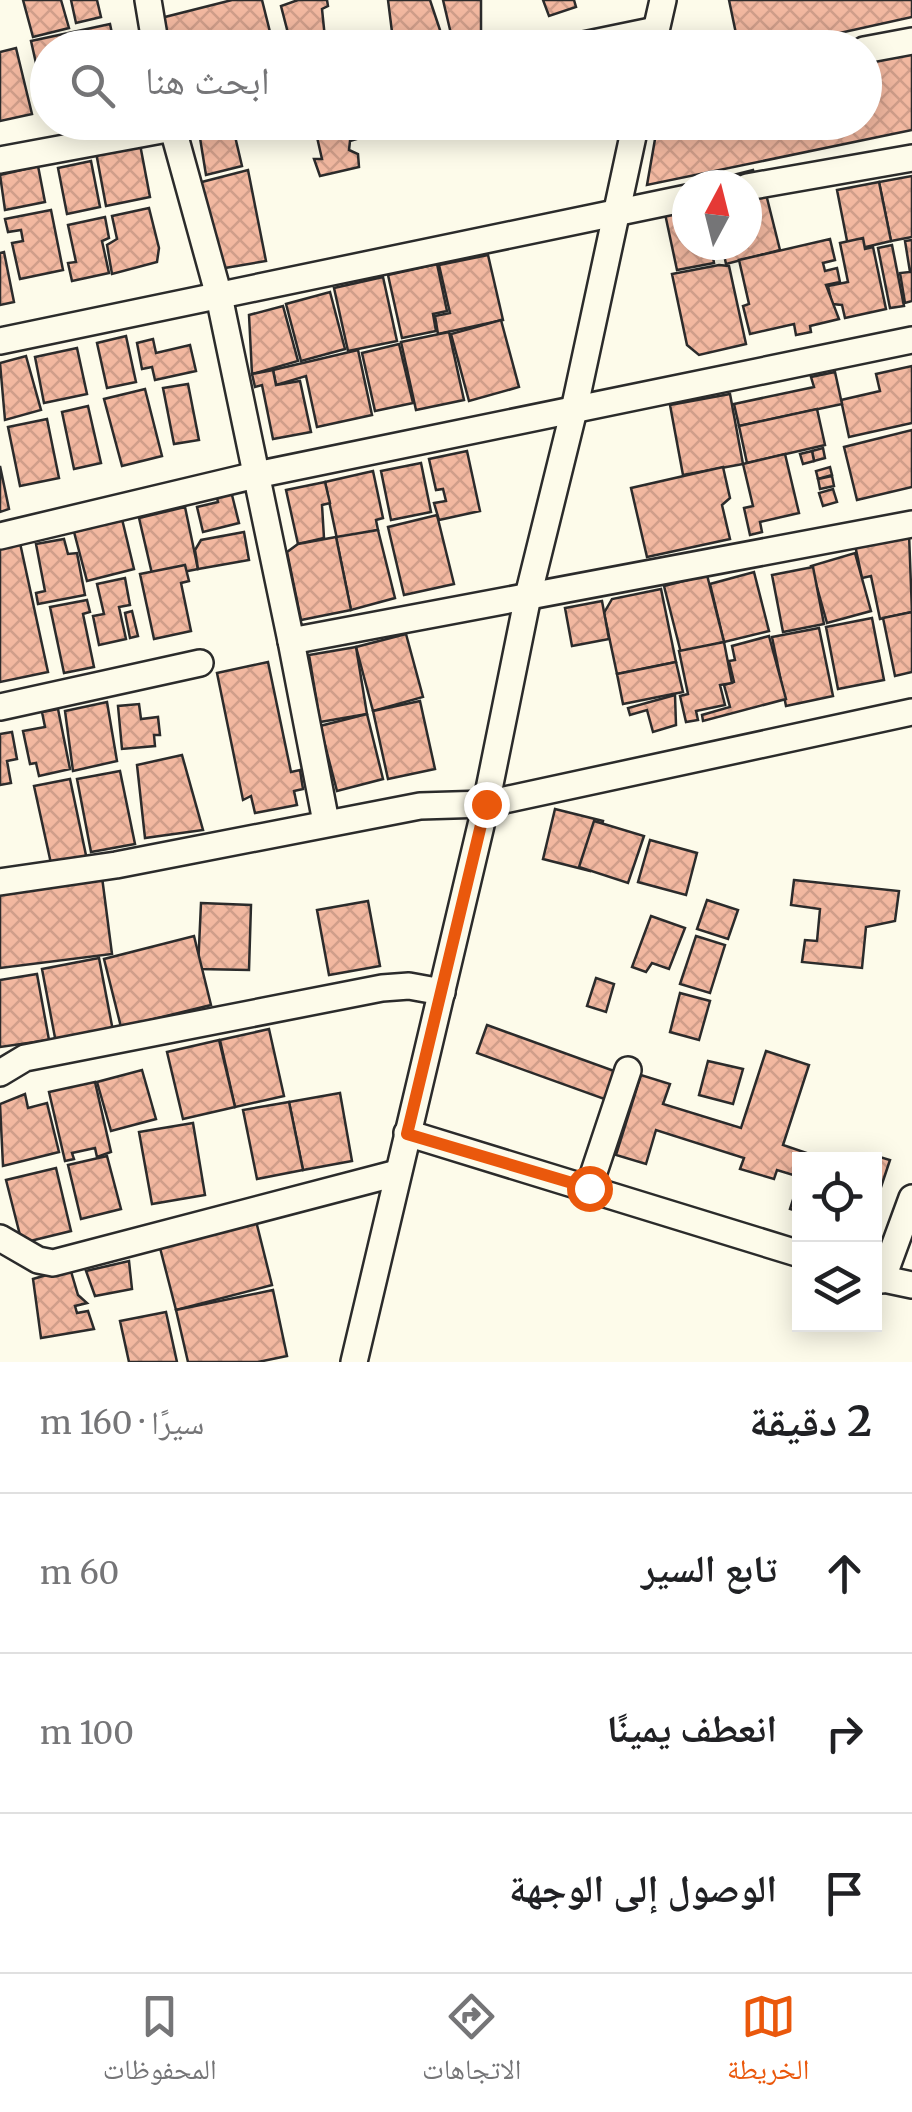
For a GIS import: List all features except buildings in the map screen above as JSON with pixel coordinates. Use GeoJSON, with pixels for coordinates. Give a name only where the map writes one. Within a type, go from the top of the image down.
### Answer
{"type":"FeatureCollection","features":[{"type":"Feature","properties":{"kind":"street"},"geometry":{"type":"LineString","coordinates":[[148,0],[153,30]]}},
{"type":"Feature","properties":{"kind":"street"},"geometry":{"type":"LineString","coordinates":[[656,30],[663,0]]}},
{"type":"Feature","properties":{"kind":"street"},"geometry":{"type":"LineString","coordinates":[[882,46],[912,40]]}},
{"type":"Feature","properties":{"kind":"street"},"geometry":{"type":"LineString","coordinates":[[0,160],[101,140]]}},
{"type":"Feature","properties":{"kind":"street"},"geometry":{"type":"LineString","coordinates":[[175,140],[219,296],[326,822]]}},
{"type":"Feature","properties":{"kind":"street"},"geometry":{"type":"LineString","coordinates":[[354,1362],[486,804],[528,596],[574,410],[632,140]]}},
{"type":"Feature","properties":{"kind":"street"},"geometry":{"type":"LineString","coordinates":[[762,184],[912,158]]}},
{"type":"Feature","properties":{"kind":"street"},"geometry":{"type":"LineString","coordinates":[[0,342],[672,201]]}},
{"type":"Feature","properties":{"kind":"street"},"geometry":{"type":"LineString","coordinates":[[0,536],[256,475],[912,340]]}},
{"type":"Feature","properties":{"kind":"street"},"geometry":{"type":"LineString","coordinates":[[292,641],[912,524]]}},
{"type":"Feature","properties":{"kind":"street"},"geometry":{"type":"LineString","coordinates":[[0,707],[200,663]]}},
{"type":"Feature","properties":{"kind":"street"},"geometry":{"type":"LineString","coordinates":[[0,882],[116,865],[420,806],[486,804],[912,712]]}},
{"type":"Feature","properties":{"kind":"street"},"geometry":{"type":"LineString","coordinates":[[0,1073],[25,1058],[382,988],[409,986],[442,992]]}},
{"type":"Feature","properties":{"kind":"street"},"geometry":{"type":"LineString","coordinates":[[589,1188],[628,1070]]}},
{"type":"Feature","properties":{"kind":"street"},"geometry":{"type":"LineString","coordinates":[[407,1134],[792,1251]]}},
{"type":"Feature","properties":{"kind":"street"},"geometry":{"type":"LineString","coordinates":[[0,1238],[38,1260],[53,1263],[398,1173]]}},
{"type":"Feature","properties":{"kind":"street"},"geometry":{"type":"LineString","coordinates":[[882,1269],[912,1198]]}},
{"type":"Feature","properties":{"kind":"street"},"geometry":{"type":"LineString","coordinates":[[882,1279],[912,1286]]}},
{"type":"Feature","properties":{"kind":"route"},"geometry":{"type":"LineString","coordinates":[[486,804],[407,1134],[589,1188]]}}]}
